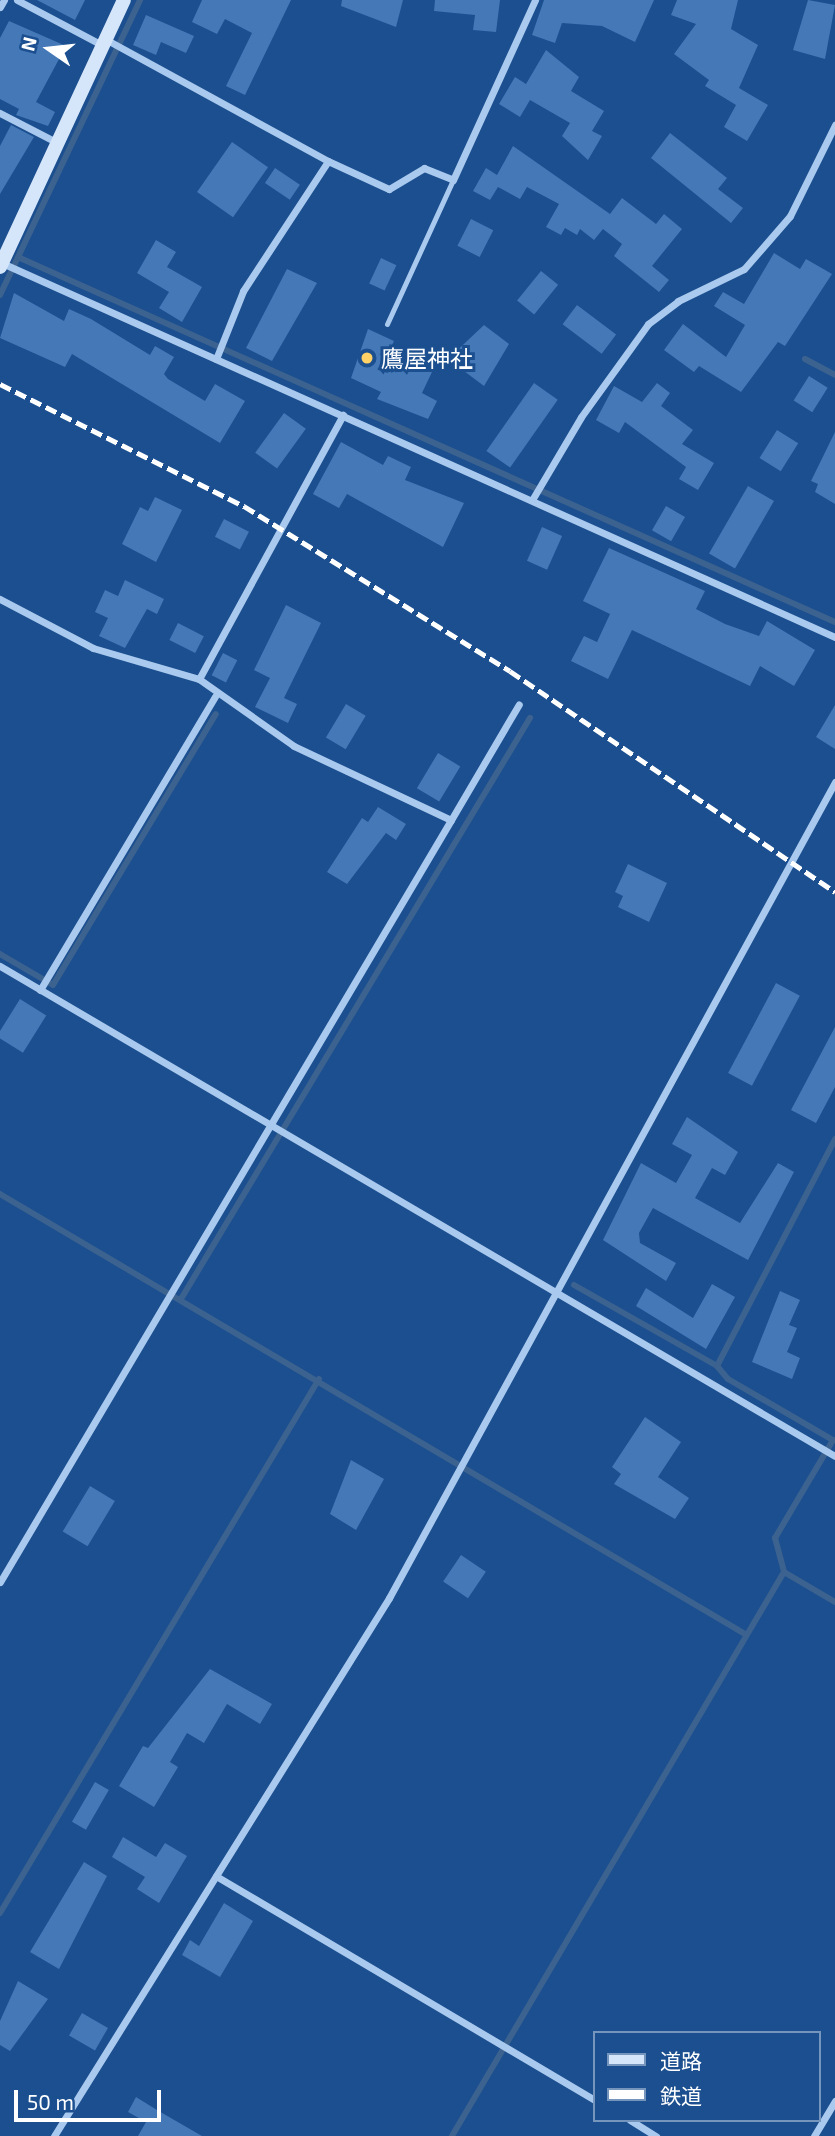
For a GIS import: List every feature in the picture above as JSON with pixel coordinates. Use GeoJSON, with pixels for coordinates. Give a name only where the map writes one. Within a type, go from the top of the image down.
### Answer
{"type":"FeatureCollection","features":[{"type":"Feature","properties":{"kind":"main road"},"geometry":{"type":"LineString","coordinates":[[4,265],[109,43],[124,0]]}},
{"type":"Feature","properties":{"kind":"street"},"geometry":{"type":"LineString","coordinates":[[0,8],[4,0]]}},
{"type":"Feature","properties":{"kind":"street"},"geometry":{"type":"LineString","coordinates":[[17,0],[129,51],[328,161],[389,189],[424,168],[453,180],[535,0]]}},
{"type":"Feature","properties":{"kind":"street"},"geometry":{"type":"LineString","coordinates":[[0,113],[59,144]]}},
{"type":"Feature","properties":{"kind":"street"},"geometry":{"type":"LineString","coordinates":[[533,498],[539,485],[648,324],[678,301],[744,269],[790,216],[835,125]]}},
{"type":"Feature","properties":{"kind":"street"},"geometry":{"type":"LineString","coordinates":[[218,356],[243,291],[328,161]]}},
{"type":"Feature","properties":{"kind":"street"},"geometry":{"type":"LineString","coordinates":[[4,265],[218,356],[835,637]]}},
{"type":"Feature","properties":{"kind":"street"},"geometry":{"type":"LineString","coordinates":[[198,679],[343,415]]}},
{"type":"Feature","properties":{"kind":"street"},"geometry":{"type":"LineString","coordinates":[[0,599],[93,648],[198,679],[215,696],[294,746],[451,820]]}},
{"type":"Feature","properties":{"kind":"street"},"geometry":{"type":"LineString","coordinates":[[41,987],[215,696]]}},
{"type":"Feature","properties":{"kind":"street"},"geometry":{"type":"LineString","coordinates":[[0,1583],[174,1286],[273,1126],[519,704]]}},
{"type":"Feature","properties":{"kind":"street"},"geometry":{"type":"LineString","coordinates":[[54,2136],[468,1458],[560,1293],[835,782]]}},
{"type":"Feature","properties":{"kind":"street"},"geometry":{"type":"LineString","coordinates":[[0,966],[41,987],[835,1455]]}},
{"type":"Feature","properties":{"kind":"street"},"geometry":{"type":"LineString","coordinates":[[215,1876],[594,2099]]}},
{"type":"Feature","properties":{"kind":"street"},"geometry":{"type":"LineString","coordinates":[[814,2136],[835,2101]]}},
{"type":"Feature","properties":{"kind":"street"},"geometry":{"type":"LineString","coordinates":[[633,2122],[656,2136]]}},
{"type":"Feature","properties":{"kind":"lane"},"geometry":{"type":"LineString","coordinates":[[387,324],[453,180]]}},
{"type":"Feature","properties":{"kind":"building"},"geometry":{"type":"Polygon","coordinates":[[[37,0],[85,0],[75,20],[37,0]]]}},
{"type":"Feature","properties":{"kind":"building"},"geometry":{"type":"Polygon","coordinates":[[[202,0],[291,0],[245,95],[226,86],[252,33],[225,19],[217,34],[192,22],[202,0]]]}},
{"type":"Feature","properties":{"kind":"building"},"geometry":{"type":"Polygon","coordinates":[[[342,0],[403,0],[396,27],[341,6],[342,0]]]}},
{"type":"Feature","properties":{"kind":"building"},"geometry":{"type":"Polygon","coordinates":[[[435,0],[500,0],[496,32],[473,30],[475,15],[434,11],[435,0]]]}},
{"type":"Feature","properties":{"kind":"building"},"geometry":{"type":"Polygon","coordinates":[[[544,0],[654,0],[635,42],[602,26],[562,23],[555,43],[532,35],[544,0]]]}},
{"type":"Feature","properties":{"kind":"building"},"geometry":{"type":"Polygon","coordinates":[[[677,0],[738,0],[731,29],[758,45],[739,88],[768,105],[747,141],[724,127],[736,105],[705,86],[709,80],[674,54],[696,24],[671,15],[677,0]]]}},
{"type":"Feature","properties":{"kind":"building"},"geometry":{"type":"Polygon","coordinates":[[[808,0],[835,5],[825,59],[793,50],[808,0]]]}},
{"type":"Feature","properties":{"kind":"building"},"geometry":{"type":"Polygon","coordinates":[[[146,15],[194,36],[186,53],[161,42],[156,55],[133,45],[146,15]]]}},
{"type":"Feature","properties":{"kind":"building"},"geometry":{"type":"Polygon","coordinates":[[[9,21],[66,46],[36,102],[55,112],[48,126],[16,115],[19,109],[0,99],[0,38],[9,21]]]}},
{"type":"Feature","properties":{"kind":"building"},"geometry":{"type":"Polygon","coordinates":[[[546,50],[579,77],[571,91],[604,111],[592,131],[602,136],[588,160],[562,136],[570,123],[530,100],[520,117],[499,104],[515,77],[526,84],[546,50]]]}},
{"type":"Feature","properties":{"kind":"building"},"geometry":{"type":"Polygon","coordinates":[[[11,125],[34,137],[0,194],[0,146],[11,125]]]}},
{"type":"Feature","properties":{"kind":"building"},"geometry":{"type":"Polygon","coordinates":[[[670,133],[727,178],[718,189],[743,208],[731,223],[651,158],[670,133]]]}},
{"type":"Feature","properties":{"kind":"building"},"geometry":{"type":"Polygon","coordinates":[[[232,142],[268,167],[233,217],[197,192],[232,142]]]}},
{"type":"Feature","properties":{"kind":"building"},"geometry":{"type":"Polygon","coordinates":[[[513,146],[610,214],[622,198],[656,224],[664,214],[682,229],[652,266],[669,280],[659,292],[614,256],[622,244],[603,229],[594,240],[580,229],[577,235],[565,228],[561,235],[546,227],[559,204],[527,187],[520,199],[498,187],[490,200],[473,191],[486,168],[497,175],[513,146]]]}},
{"type":"Feature","properties":{"kind":"building"},"geometry":{"type":"Polygon","coordinates":[[[275,168],[300,185],[290,200],[265,183],[275,168]]]}},
{"type":"Feature","properties":{"kind":"building"},"geometry":{"type":"Polygon","coordinates":[[[471,219],[493,230],[480,257],[457,246],[471,219]]]}},
{"type":"Feature","properties":{"kind":"building"},"geometry":{"type":"Polygon","coordinates":[[[156,240],[176,252],[167,267],[202,287],[182,322],[159,308],[169,292],[137,273],[156,240]]]}},
{"type":"Feature","properties":{"kind":"building"},"geometry":{"type":"Polygon","coordinates":[[[774,253],[800,269],[806,259],[832,274],[785,346],[778,342],[741,392],[699,366],[694,372],[664,350],[683,324],[726,357],[745,325],[714,306],[723,292],[744,304],[774,253]]]}},
{"type":"Feature","properties":{"kind":"building"},"geometry":{"type":"Polygon","coordinates":[[[381,258],[396,265],[385,291],[369,283],[381,258]]]}},
{"type":"Feature","properties":{"kind":"building"},"geometry":{"type":"Polygon","coordinates":[[[287,269],[317,283],[272,361],[246,348],[287,269]]]}},
{"type":"Feature","properties":{"kind":"building"},"geometry":{"type":"Polygon","coordinates":[[[541,271],[558,285],[534,314],[517,301],[541,271]]]}},
{"type":"Feature","properties":{"kind":"building"},"geometry":{"type":"Polygon","coordinates":[[[14,293],[64,321],[69,309],[91,319],[150,355],[155,346],[174,357],[164,374],[168,379],[205,401],[215,384],[245,401],[220,443],[72,354],[65,367],[0,338],[14,293]]]}},
{"type":"Feature","properties":{"kind":"building"},"geometry":{"type":"Polygon","coordinates":[[[577,305],[616,334],[602,354],[563,324],[577,305]]]}},
{"type":"Feature","properties":{"kind":"building"},"geometry":{"type":"Polygon","coordinates":[[[484,325],[509,344],[484,386],[448,359],[484,325]]]}},
{"type":"Feature","properties":{"kind":"building"},"geometry":{"type":"Polygon","coordinates":[[[368,329],[394,341],[389,351],[432,372],[422,393],[437,401],[428,419],[377,399],[381,392],[351,378],[368,329]]]}},
{"type":"Feature","properties":{"kind":"building"},"geometry":{"type":"Polygon","coordinates":[[[809,376],[828,388],[812,412],[794,401],[809,376]]]}},
{"type":"Feature","properties":{"kind":"building"},"geometry":{"type":"Polygon","coordinates":[[[534,383],[558,400],[510,468],[486,451],[534,383]]]}},
{"type":"Feature","properties":{"kind":"building"},"geometry":{"type":"Polygon","coordinates":[[[657,383],[670,393],[661,406],[693,430],[682,444],[714,463],[698,490],[679,479],[686,467],[625,422],[619,433],[596,420],[614,386],[642,402],[657,383]]]}},
{"type":"Feature","properties":{"kind":"building"},"geometry":{"type":"Polygon","coordinates":[[[284,413],[306,429],[277,469],[255,453],[284,413]]]}},
{"type":"Feature","properties":{"kind":"building"},"geometry":{"type":"Polygon","coordinates":[[[777,430],[798,443],[781,471],[760,458],[777,430]]]}},
{"type":"Feature","properties":{"kind":"building"},"geometry":{"type":"Polygon","coordinates":[[[835,432],[835,504],[815,492],[818,484],[811,481],[835,432]]]}},
{"type":"Feature","properties":{"kind":"building"},"geometry":{"type":"Polygon","coordinates":[[[341,442],[383,465],[388,456],[411,467],[405,480],[464,503],[443,547],[347,494],[339,508],[313,494],[341,442]]]}},
{"type":"Feature","properties":{"kind":"building"},"geometry":{"type":"Polygon","coordinates":[[[748,486],[774,501],[735,569],[709,554],[748,486]]]}},
{"type":"Feature","properties":{"kind":"building"},"geometry":{"type":"Polygon","coordinates":[[[155,497],[182,510],[156,562],[122,544],[140,507],[148,511],[155,497]]]}},
{"type":"Feature","properties":{"kind":"building"},"geometry":{"type":"Polygon","coordinates":[[[666,506],[685,517],[671,541],[652,530],[666,506]]]}},
{"type":"Feature","properties":{"kind":"building"},"geometry":{"type":"Polygon","coordinates":[[[224,519],[249,532],[240,550],[215,537],[224,519]]]}},
{"type":"Feature","properties":{"kind":"building"},"geometry":{"type":"Polygon","coordinates":[[[542,527],[562,536],[547,570],[527,561],[542,527]]]}},
{"type":"Feature","properties":{"kind":"building"},"geometry":{"type":"Polygon","coordinates":[[[609,548],[705,591],[696,609],[725,624],[759,636],[767,621],[815,650],[794,686],[760,666],[750,686],[632,630],[608,679],[571,661],[584,636],[597,642],[610,614],[583,601],[609,548]]]}},
{"type":"Feature","properties":{"kind":"building"},"geometry":{"type":"Polygon","coordinates":[[[125,580],[164,599],[157,614],[147,609],[125,648],[99,636],[108,618],[95,612],[105,590],[118,596],[125,580]]]}},
{"type":"Feature","properties":{"kind":"building"},"geometry":{"type":"Polygon","coordinates":[[[286,605],[321,623],[284,698],[297,704],[288,723],[255,707],[270,678],[254,670],[286,605]]]}},
{"type":"Feature","properties":{"kind":"building"},"geometry":{"type":"Polygon","coordinates":[[[178,623],[204,636],[195,653],[169,640],[178,623]]]}},
{"type":"Feature","properties":{"kind":"building"},"geometry":{"type":"Polygon","coordinates":[[[223,653],[237,660],[226,683],[212,675],[223,653]]]}},
{"type":"Feature","properties":{"kind":"building"},"geometry":{"type":"Polygon","coordinates":[[[346,704],[366,716],[346,749],[326,737],[346,704]]]}},
{"type":"Feature","properties":{"kind":"building"},"geometry":{"type":"Polygon","coordinates":[[[835,705],[835,749],[816,737],[835,705]]]}},
{"type":"Feature","properties":{"kind":"building"},"geometry":{"type":"Polygon","coordinates":[[[438,753],[460,766],[439,802],[417,788],[438,753]]]}},
{"type":"Feature","properties":{"kind":"building"},"geometry":{"type":"Polygon","coordinates":[[[378,807],[406,824],[396,840],[386,833],[347,884],[327,872],[362,818],[368,822],[378,807]]]}},
{"type":"Feature","properties":{"kind":"building"},"geometry":{"type":"Polygon","coordinates":[[[628,864],[667,883],[649,922],[618,907],[623,896],[615,892],[628,864]]]}},
{"type":"Feature","properties":{"kind":"building"},"geometry":{"type":"Polygon","coordinates":[[[776,983],[800,996],[752,1086],[728,1073],[776,983]]]}},
{"type":"Feature","properties":{"kind":"building"},"geometry":{"type":"Polygon","coordinates":[[[20,999],[46,1015],[23,1053],[0,1038],[0,1031],[20,999]]]}},
{"type":"Feature","properties":{"kind":"building"},"geometry":{"type":"Polygon","coordinates":[[[835,1027],[835,1087],[816,1123],[791,1110],[835,1027]]]}},
{"type":"Feature","properties":{"kind":"building"},"geometry":{"type":"Polygon","coordinates":[[[687,1117],[738,1152],[725,1175],[712,1168],[695,1198],[740,1223],[778,1163],[794,1172],[748,1260],[653,1208],[639,1233],[640,1243],[676,1263],[666,1281],[603,1240],[641,1163],[676,1183],[692,1155],[672,1144],[687,1117]]]}},
{"type":"Feature","properties":{"kind":"building"},"geometry":{"type":"Polygon","coordinates":[[[712,1284],[735,1297],[706,1349],[636,1306],[646,1288],[693,1318],[712,1284]]]}},
{"type":"Feature","properties":{"kind":"building"},"geometry":{"type":"Polygon","coordinates":[[[780,1291],[800,1300],[789,1325],[797,1328],[787,1352],[800,1358],[792,1379],[752,1362],[780,1291]]]}},
{"type":"Feature","properties":{"kind":"building"},"geometry":{"type":"Polygon","coordinates":[[[645,1417],[681,1442],[658,1477],[689,1498],[675,1519],[614,1484],[621,1474],[612,1467],[645,1417]]]}},
{"type":"Feature","properties":{"kind":"building"},"geometry":{"type":"Polygon","coordinates":[[[351,1460],[384,1479],[356,1530],[330,1514],[351,1460]]]}},
{"type":"Feature","properties":{"kind":"building"},"geometry":{"type":"Polygon","coordinates":[[[90,1486],[115,1501],[88,1546],[63,1531],[90,1486]]]}},
{"type":"Feature","properties":{"kind":"building"},"geometry":{"type":"Polygon","coordinates":[[[461,1555],[486,1572],[468,1598],[443,1582],[461,1555]]]}},
{"type":"Feature","properties":{"kind":"building"},"geometry":{"type":"Polygon","coordinates":[[[210,1669],[272,1704],[260,1724],[227,1704],[204,1743],[187,1733],[170,1762],[178,1767],[154,1807],[119,1786],[143,1746],[148,1748],[210,1669]]]}},
{"type":"Feature","properties":{"kind":"building"},"geometry":{"type":"Polygon","coordinates":[[[95,1782],[109,1790],[86,1830],[72,1822],[95,1782]]]}},
{"type":"Feature","properties":{"kind":"building"},"geometry":{"type":"Polygon","coordinates":[[[123,1837],[156,1857],[165,1843],[187,1856],[159,1903],[137,1889],[145,1877],[112,1857],[123,1837]]]}},
{"type":"Feature","properties":{"kind":"building"},"geometry":{"type":"Polygon","coordinates":[[[84,1862],[107,1876],[59,1969],[30,1952],[84,1862]]]}},
{"type":"Feature","properties":{"kind":"building"},"geometry":{"type":"Polygon","coordinates":[[[224,1903],[253,1921],[220,1977],[182,1955],[190,1940],[199,1946],[224,1903]]]}},
{"type":"Feature","properties":{"kind":"building"},"geometry":{"type":"Polygon","coordinates":[[[18,1981],[48,1999],[10,2051],[0,2045],[0,2021],[18,1981]]]}},
{"type":"Feature","properties":{"kind":"building"},"geometry":{"type":"Polygon","coordinates":[[[82,2013],[108,2028],[95,2051],[69,2036],[82,2013]]]}},
{"type":"Feature","properties":{"kind":"building"},"geometry":{"type":"Polygon","coordinates":[[[136,2097],[202,2136],[138,2136],[146,2122],[128,2112],[136,2097]]]}},
{"type":"Feature","properties":{"kind":"waterway"},"geometry":{"type":"LineString","coordinates":[[0,295],[140,0]]}},
{"type":"Feature","properties":{"kind":"waterway"},"geometry":{"type":"LineString","coordinates":[[20,258],[835,622]]}},
{"type":"Feature","properties":{"kind":"waterway"},"geometry":{"type":"LineString","coordinates":[[805,359],[835,375]]}},
{"type":"Feature","properties":{"kind":"waterway"},"geometry":{"type":"LineString","coordinates":[[0,954],[53,985],[216,714]]}},
{"type":"Feature","properties":{"kind":"waterway"},"geometry":{"type":"LineString","coordinates":[[181,1299],[530,718]]}},
{"type":"Feature","properties":{"kind":"waterway"},"geometry":{"type":"LineString","coordinates":[[574,1285],[717,1366],[835,1139]]}},
{"type":"Feature","properties":{"kind":"waterway"},"geometry":{"type":"LineString","coordinates":[[0,1194],[745,1634]]}},
{"type":"Feature","properties":{"kind":"waterway"},"geometry":{"type":"LineString","coordinates":[[717,1366],[728,1379],[833,1440],[775,1538],[784,1572]]}},
{"type":"Feature","properties":{"kind":"waterway"},"geometry":{"type":"LineString","coordinates":[[0,1913],[319,1379]]}},
{"type":"Feature","properties":{"kind":"waterway"},"geometry":{"type":"LineString","coordinates":[[452,2136],[784,1572],[835,1602]]}},
{"type":"Feature","properties":{"kind":"railway"},"geometry":{"type":"LineString","coordinates":[[0,384],[244,506],[510,671],[835,892]]}},
{"type":"Feature","properties":{"kind":"place","name":"鷹屋神社"},"geometry":{"type":"Point","coordinates":[367,358]}}]}
